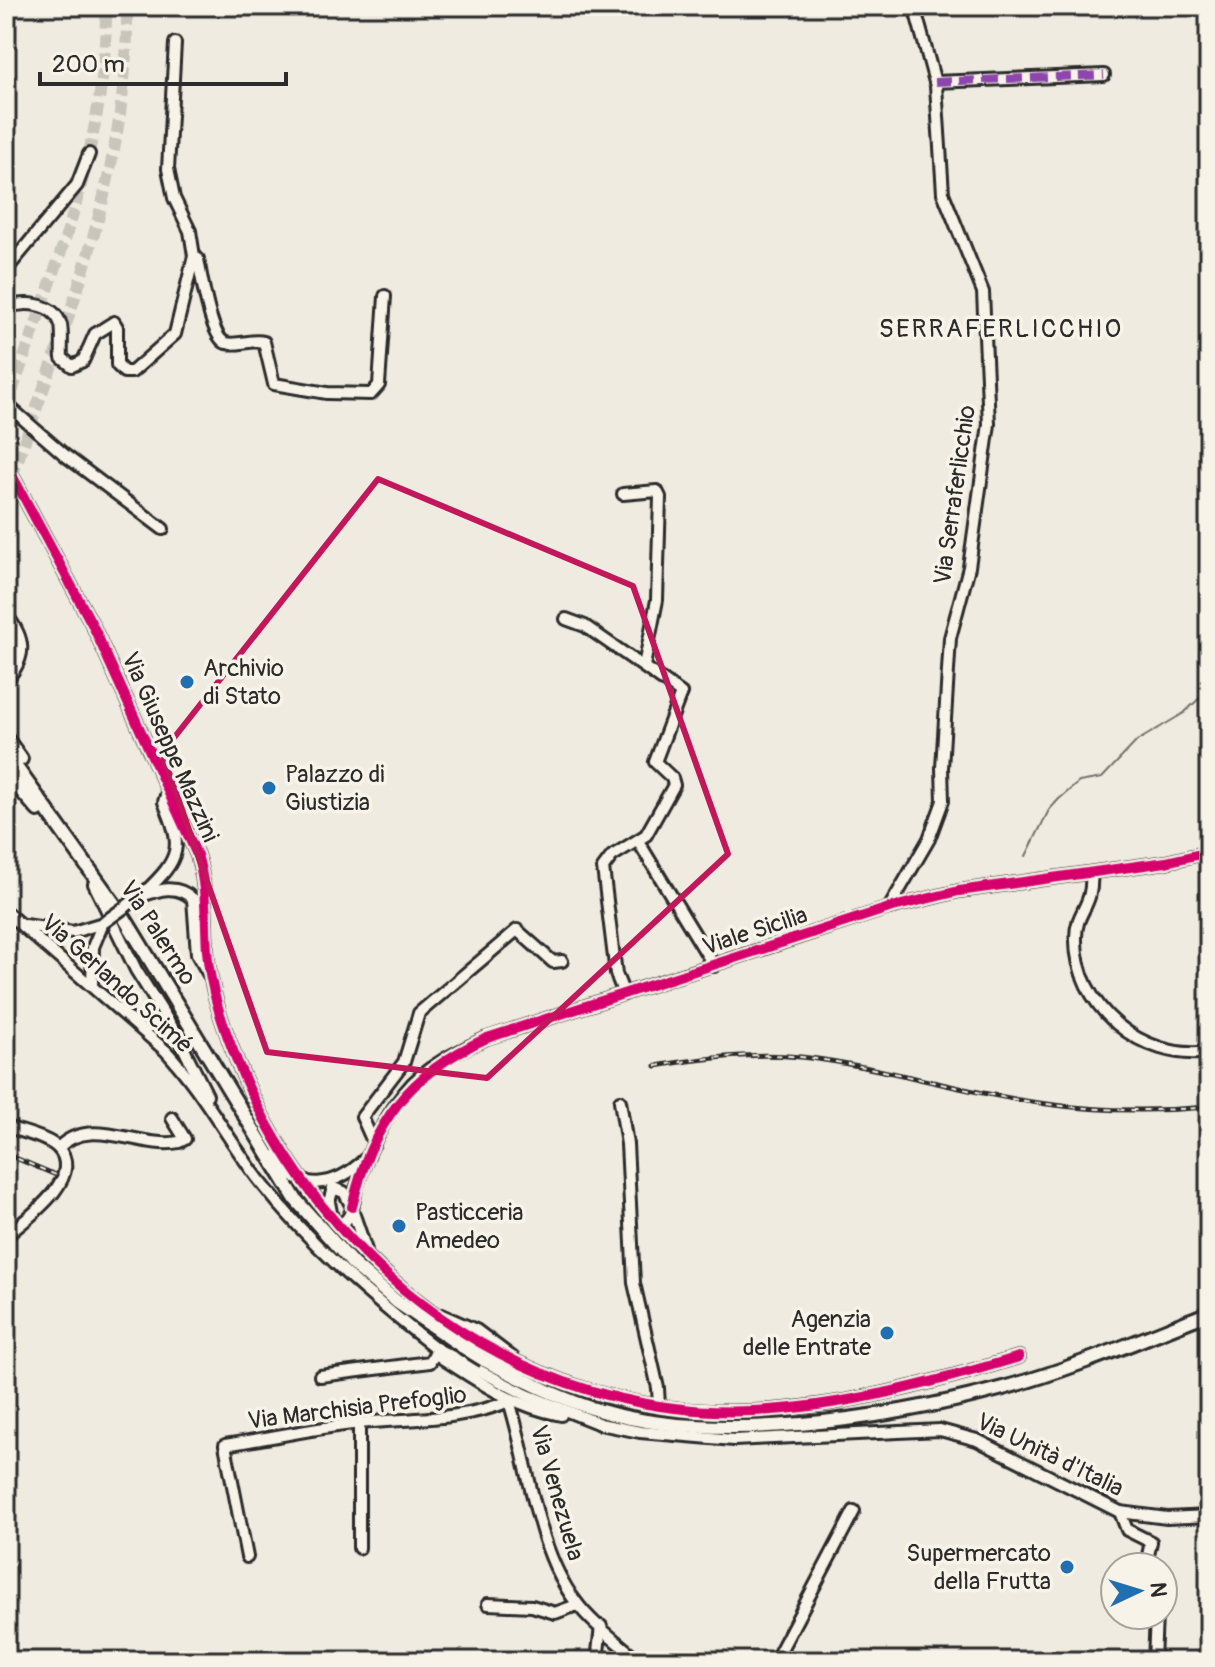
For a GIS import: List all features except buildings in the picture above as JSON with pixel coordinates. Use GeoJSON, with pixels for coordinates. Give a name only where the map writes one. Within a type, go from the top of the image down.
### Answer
{"type":"FeatureCollection","features":[{"type":"Feature","properties":{"kind":"main road"},"geometry":{"type":"LineString","coordinates":[[8,619],[22,649],[8,676]]}},
{"type":"Feature","properties":{"kind":"main road"},"geometry":{"type":"LineString","coordinates":[[6,738],[136,925],[164,969],[185,1014]]}},
{"type":"Feature","properties":{"kind":"main road","name":"Via Palermo"},"geometry":{"type":"LineString","coordinates":[[6,753],[125,919],[185,1014],[274,1167],[319,1228],[397,1302],[465,1348],[482,1353],[567,1400],[602,1412],[672,1423],[733,1427],[786,1424],[942,1402],[1005,1387],[1209,1313]]}},
{"type":"Feature","properties":{"kind":"main road"},"geometry":{"type":"LineString","coordinates":[[6,773],[73,847]]}},
{"type":"Feature","properties":{"kind":"street","name":"Via Serraferlicchio"},"geometry":{"type":"LineString","coordinates":[[889,908],[929,839],[943,801],[942,768],[950,638],[969,567],[989,424],[989,360],[983,292],[943,193],[935,82],[916,13]]}},
{"type":"Feature","properties":{"kind":"street"},"geometry":{"type":"LineString","coordinates":[[6,308],[28,303],[53,314],[60,324],[62,358],[72,366],[83,361],[101,327],[114,322],[117,327],[117,365],[124,372],[132,372],[175,334],[194,256],[190,231],[174,198],[168,169],[175,43]]}},
{"type":"Feature","properties":{"kind":"street"},"geometry":{"type":"LineString","coordinates":[[935,82],[1104,75]]}},
{"type":"Feature","properties":{"kind":"street"},"geometry":{"type":"LineString","coordinates":[[6,270],[77,185],[89,154]]}},
{"type":"Feature","properties":{"kind":"street"},"geometry":{"type":"LineString","coordinates":[[194,256],[198,259],[206,302],[219,338],[226,343],[264,342],[271,380],[284,388],[327,393],[375,392],[379,385],[385,296]]}},
{"type":"Feature","properties":{"kind":"street"},"geometry":{"type":"LineString","coordinates":[[6,404],[66,456],[163,529]]}},
{"type":"Feature","properties":{"kind":"street","name":"Via Giuseppe Mazzini"},"geometry":{"type":"LineString","coordinates":[[6,464],[93,626],[200,863],[212,979],[239,1065],[299,1177],[333,1223],[403,1289],[436,1313],[465,1348],[514,1359],[581,1387],[659,1406],[751,1411],[794,1408],[943,1381],[1019,1357]]}},
{"type":"Feature","properties":{"kind":"street"},"geometry":{"type":"LineString","coordinates":[[623,494],[657,491],[660,497],[657,600],[644,666]]}},
{"type":"Feature","properties":{"kind":"street"},"geometry":{"type":"LineString","coordinates":[[566,619],[585,626],[681,693],[655,762],[672,778],[674,785],[638,841],[612,856],[603,868],[616,974],[624,994]]}},
{"type":"Feature","properties":{"kind":"street"},"geometry":{"type":"LineString","coordinates":[[19,924],[73,932],[103,923],[139,897],[166,871],[178,849],[177,832],[164,802],[168,789]]}},
{"type":"Feature","properties":{"kind":"street"},"geometry":{"type":"LineString","coordinates":[[638,841],[714,966]]}},
{"type":"Feature","properties":{"kind":"street"},"geometry":{"type":"LineString","coordinates":[[73,847],[110,912],[136,970],[177,1035],[222,1130]]}},
{"type":"Feature","properties":{"kind":"street","name":"Viale Sicilia"},"geometry":{"type":"LineString","coordinates":[[372,1150],[406,1090],[458,1052],[487,1038],[889,908],[959,891],[1091,873],[1209,852]]}},
{"type":"Feature","properties":{"kind":"street"},"geometry":{"type":"LineString","coordinates":[[1091,873],[1093,894],[1077,926],[1076,942],[1082,968],[1098,1002],[1120,1029],[1132,1037],[1189,1054],[1209,1052]]}},
{"type":"Feature","properties":{"kind":"street"},"geometry":{"type":"LineString","coordinates":[[139,897],[169,888],[178,889],[193,899],[197,954],[212,979]]}},
{"type":"Feature","properties":{"kind":"street","name":"Via Gerlando Scimé"},"geometry":{"type":"LineString","coordinates":[[6,912],[166,1051],[186,1073],[222,1130]]}},
{"type":"Feature","properties":{"kind":"street"},"geometry":{"type":"LineString","coordinates":[[92,985],[93,947],[103,923]]}},
{"type":"Feature","properties":{"kind":"street"},"geometry":{"type":"LineString","coordinates":[[372,1150],[334,1188],[329,1202],[333,1223],[346,1222],[372,1150],[362,1117],[404,1062],[419,1013],[517,930],[553,962],[562,961]]}},
{"type":"Feature","properties":{"kind":"street"},"geometry":{"type":"LineString","coordinates":[[225,1082],[278,1163],[310,1182],[344,1192],[352,1208]]}},
{"type":"Feature","properties":{"kind":"street"},"geometry":{"type":"LineString","coordinates":[[620,1101],[627,1144],[634,1283],[658,1388],[659,1406]]}},
{"type":"Feature","properties":{"kind":"street"},"geometry":{"type":"LineString","coordinates":[[58,1148],[66,1139],[90,1133],[179,1142],[185,1139],[172,1118]]}},
{"type":"Feature","properties":{"kind":"street"},"geometry":{"type":"LineString","coordinates":[[6,1126],[58,1148]]}},
{"type":"Feature","properties":{"kind":"street","name":"Via Unità d'Italia"},"geometry":{"type":"LineString","coordinates":[[222,1130],[282,1207],[367,1296],[437,1349],[439,1356],[465,1348],[490,1390],[509,1401],[640,1432],[734,1440],[915,1430],[952,1432],[977,1440],[1120,1512],[1167,1518],[1209,1516]]}},
{"type":"Feature","properties":{"kind":"street"},"geometry":{"type":"LineString","coordinates":[[6,1236],[48,1201],[60,1185],[64,1168],[58,1148]]}},
{"type":"Feature","properties":{"kind":"street"},"geometry":{"type":"LineString","coordinates":[[310,1182],[342,1179]]}},
{"type":"Feature","properties":{"kind":"street","name":"Via Giuseppe Mazzini"},"geometry":{"type":"LineString","coordinates":[[352,1208],[358,1234],[374,1262]]}},
{"type":"Feature","properties":{"kind":"street"},"geometry":{"type":"LineString","coordinates":[[320,1376],[430,1362],[437,1349]]}},
{"type":"Feature","properties":{"kind":"street","name":"Via Unità d'Italia"},"geometry":{"type":"LineString","coordinates":[[482,1353],[502,1383],[588,1419]]}},
{"type":"Feature","properties":{"kind":"street","name":"Via Venezuela"},"geometry":{"type":"LineString","coordinates":[[502,1383],[545,1534],[564,1585],[577,1605],[639,1661]]}},
{"type":"Feature","properties":{"kind":"street"},"geometry":{"type":"LineString","coordinates":[[490,1390],[492,1408]]}},
{"type":"Feature","properties":{"kind":"street"},"geometry":{"type":"LineString","coordinates":[[509,1401],[515,1399],[551,1405]]}},
{"type":"Feature","properties":{"kind":"street","name":"Via Marchisia Prefoglio"},"geometry":{"type":"LineString","coordinates":[[247,1557],[225,1445],[359,1423],[457,1417],[509,1401]]}},
{"type":"Feature","properties":{"kind":"street"},"geometry":{"type":"LineString","coordinates":[[359,1423],[359,1548]]}},
{"type":"Feature","properties":{"kind":"street"},"geometry":{"type":"LineString","coordinates":[[775,1661],[854,1511]]}},
{"type":"Feature","properties":{"kind":"street"},"geometry":{"type":"LineString","coordinates":[[1120,1512],[1127,1530],[1151,1542],[1149,1551]]}},
{"type":"Feature","properties":{"kind":"street"},"geometry":{"type":"LineString","coordinates":[[488,1604],[532,1606],[555,1613],[577,1605]]}},
{"type":"Feature","properties":{"kind":"street"},"geometry":{"type":"LineString","coordinates":[[597,1661],[601,1626]]}},
{"type":"Feature","properties":{"kind":"street"},"geometry":{"type":"LineString","coordinates":[[1154,1661],[1155,1631]]}},
{"type":"Feature","properties":{"kind":"highlighted area"},"geometry":{"type":"Polygon","coordinates":[[[378,479],[633,586],[728,854],[487,1078],[267,1052],[162,753],[378,479]]]}},
{"type":"Feature","properties":{"kind":"waterway"},"geometry":{"type":"LineString","coordinates":[[1026,856],[1049,810],[1059,799],[1079,782],[1102,778],[1137,741],[1184,713],[1209,689]]}},
{"type":"Feature","properties":{"kind":"tunnel"},"geometry":{"type":"LineString","coordinates":[[6,409],[58,260],[87,162],[104,59],[106,6]]}},
{"type":"Feature","properties":{"kind":"tunnel"},"geometry":{"type":"LineString","coordinates":[[6,494],[69,315],[105,193],[125,69],[127,6]]}},
{"type":"Feature","properties":{"kind":"railway"},"geometry":{"type":"LineString","coordinates":[[656,1066],[728,1057],[801,1057],[1060,1106],[1124,1110],[1209,1107]]}},
{"type":"Feature","properties":{"kind":"railway"},"geometry":{"type":"LineString","coordinates":[[6,1154],[56,1175]]}},
{"type":"Feature","properties":{"kind":"marked path"},"geometry":{"type":"LineString","coordinates":[[935,82],[1104,75]]}},
{"type":"Feature","properties":{"kind":"cycle path"},"geometry":{"type":"LineString","coordinates":[[6,464],[93,626],[197,855],[204,891],[211,979],[237,1061],[274,1136],[321,1205],[377,1266],[441,1318],[512,1359],[588,1390],[669,1407],[753,1411],[821,1405],[921,1384],[1019,1357]]}},
{"type":"Feature","properties":{"kind":"cycle path"},"geometry":{"type":"LineString","coordinates":[[352,1207],[370,1150],[397,1104],[436,1068],[487,1038],[889,908],[959,891],[1166,862],[1209,852]]}},
{"type":"Feature","properties":{"kind":"place","name":"Archivio di Stato"},"geometry":{"type":"Point","coordinates":[187,682]}},
{"type":"Feature","properties":{"kind":"place","name":"Palazzo di Giustizia"},"geometry":{"type":"Point","coordinates":[269,788]}},
{"type":"Feature","properties":{"kind":"place","name":"Pasticceria Amedeo"},"geometry":{"type":"Point","coordinates":[399,1226]}},
{"type":"Feature","properties":{"kind":"place","name":"Agenzia delle Entrate"},"geometry":{"type":"Point","coordinates":[887,1333]}},
{"type":"Feature","properties":{"kind":"place","name":"Supermercato della Frutta"},"geometry":{"type":"Point","coordinates":[1067,1567]}},
{"type":"Feature","properties":{"kind":"district","name":"SERRAFERLICCHIO"},"geometry":{"type":"Point","coordinates":[1001,329]}}]}
